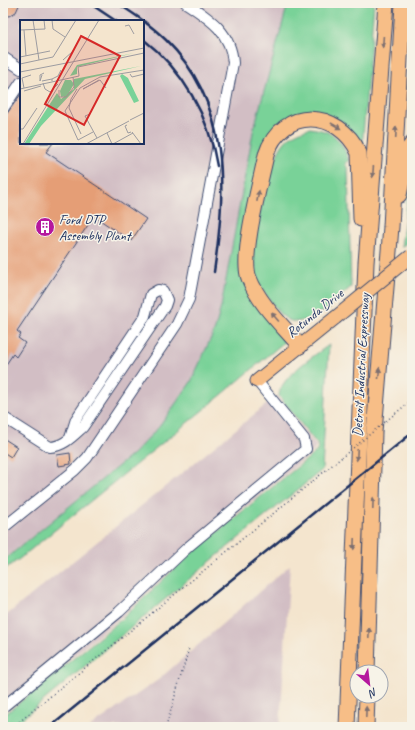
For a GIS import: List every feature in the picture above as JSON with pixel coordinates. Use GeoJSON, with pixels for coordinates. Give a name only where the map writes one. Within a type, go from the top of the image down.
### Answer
{"type":"FeatureCollection","features":[{"type":"Feature","properties":{"kind":"highway","name":"Detroit Industrial Expressway"},"geometry":{"type":"LineString","coordinates":[[347,727],[366,263],[386,3]]}},
{"type":"Feature","properties":{"kind":"highway","name":"Detroit Industrial Expressway"},"geometry":{"type":"LineString","coordinates":[[368,664],[374,432],[391,227],[403,3]]}},
{"type":"Feature","properties":{"kind":"highway"},"geometry":{"type":"LineString","coordinates":[[300,346],[258,296],[248,276],[247,265],[247,251],[266,155],[271,143],[286,127],[306,119],[328,122],[345,132],[355,144],[358,153],[360,206],[366,263]]}},
{"type":"Feature","properties":{"kind":"highway"},"geometry":{"type":"LineString","coordinates":[[391,227],[403,182],[409,148],[412,144]]}},
{"type":"Feature","properties":{"kind":"highway"},"geometry":{"type":"LineString","coordinates":[[366,727],[367,704]]}},
{"type":"Feature","properties":{"kind":"main road","name":"Rotunda Drive"},"geometry":{"type":"LineString","coordinates":[[258,380],[412,255]]}},
{"type":"Feature","properties":{"kind":"lane"},"geometry":{"type":"LineString","coordinates":[[3,528],[75,470],[87,458],[177,324],[189,300],[233,63],[229,44],[221,30],[214,22],[186,3]]}},
{"type":"Feature","properties":{"kind":"lane"},"geometry":{"type":"LineString","coordinates":[[3,58],[20,69]]}},
{"type":"Feature","properties":{"kind":"lane"},"geometry":{"type":"LineString","coordinates":[[3,109],[20,84]]}},
{"type":"Feature","properties":{"kind":"lane"},"geometry":{"type":"LineString","coordinates":[[3,417],[50,447],[57,446],[70,438],[83,427],[165,306],[167,300],[163,291],[158,290],[151,294],[145,316],[76,419],[70,438]]}},
{"type":"Feature","properties":{"kind":"lane"},"geometry":{"type":"LineString","coordinates":[[3,707],[120,612],[188,547],[306,449],[304,439],[258,380]]}},
{"type":"Feature","properties":{"kind":"path"},"geometry":{"type":"LineString","coordinates":[[13,727],[412,400]]}},
{"type":"Feature","properties":{"kind":"path"},"geometry":{"type":"LineString","coordinates":[[166,727],[189,648]]}},
{"type":"Feature","properties":{"kind":"shaded area"},"geometry":{"type":"Polygon","coordinates":[[[3,3],[336,3],[264,93],[227,276],[278,337],[3,560],[3,3]]]}},
{"type":"Feature","properties":{"kind":"shaded area"},"geometry":{"type":"Polygon","coordinates":[[[277,396],[315,444],[316,446],[313,452],[190,552],[124,615],[3,713],[3,618],[277,396]]]}},
{"type":"Feature","properties":{"kind":"shaded area"},"geometry":{"type":"Polygon","coordinates":[[[290,565],[280,727],[90,727],[158,680],[290,565]]]}},
{"type":"Feature","properties":{"kind":"green space"},"geometry":{"type":"Polygon","coordinates":[[[288,3],[374,3],[362,148],[342,122],[329,116],[285,121],[245,220],[239,261],[240,272],[284,339],[283,343],[224,393],[18,560],[3,570],[3,561],[133,454],[159,427],[191,382],[215,329],[221,307],[253,132],[288,3]]]}},
{"type":"Feature","properties":{"kind":"green space"},"geometry":{"type":"Polygon","coordinates":[[[310,128],[325,131],[335,137],[343,147],[349,161],[345,163],[348,170],[351,287],[330,305],[330,308],[305,320],[296,322],[288,320],[280,314],[257,283],[251,254],[269,168],[272,169],[281,147],[289,138],[310,128]]]}},
{"type":"Feature","properties":{"kind":"green space"},"geometry":{"type":"Polygon","coordinates":[[[412,171],[412,239],[401,247],[410,178],[412,171]]]}},
{"type":"Feature","properties":{"kind":"green space"},"geometry":{"type":"Polygon","coordinates":[[[329,345],[322,470],[12,727],[3,727],[3,716],[123,618],[191,553],[316,452],[318,449],[317,444],[279,396],[285,382],[291,375],[329,345]]]}},
{"type":"Feature","properties":{"kind":"building"},"geometry":{"type":"Polygon","coordinates":[[[3,3],[20,3],[16,12],[9,16],[3,15],[3,3]]]}},
{"type":"Feature","properties":{"kind":"building","name":"Ford DTP Assembly Plant"},"geometry":{"type":"Polygon","coordinates":[[[20,95],[20,144],[52,144],[46,152],[146,219],[131,241],[94,216],[17,331],[21,334],[18,338],[25,343],[16,357],[13,354],[3,369],[3,119],[20,95]]]}},
{"type":"Feature","properties":{"kind":"building"},"geometry":{"type":"Polygon","coordinates":[[[3,438],[17,447],[11,457],[3,452],[3,438]]]}},
{"type":"Feature","properties":{"kind":"building"},"geometry":{"type":"Polygon","coordinates":[[[70,453],[71,464],[59,466],[57,455],[70,453]]]}},
{"type":"Feature","properties":{"kind":"railway"},"geometry":{"type":"LineString","coordinates":[[89,3],[114,20]]}},
{"type":"Feature","properties":{"kind":"railway"},"geometry":{"type":"LineString","coordinates":[[117,3],[142,20]]}},
{"type":"Feature","properties":{"kind":"railway"},"geometry":{"type":"LineString","coordinates":[[144,22],[166,40],[187,65],[203,92],[213,120],[219,149],[221,179],[221,210],[214,272]]}},
{"type":"Feature","properties":{"kind":"railway"},"geometry":{"type":"LineString","coordinates":[[144,40],[170,65],[192,95],[208,129],[217,166]]}},
{"type":"Feature","properties":{"kind":"railway"},"geometry":{"type":"LineString","coordinates":[[50,727],[412,433]]}},
{"type":"Feature","properties":{"kind":"place","name":"Ford DTP Assembly Plant"},"geometry":{"type":"Point","coordinates":[45,227]}}]}
